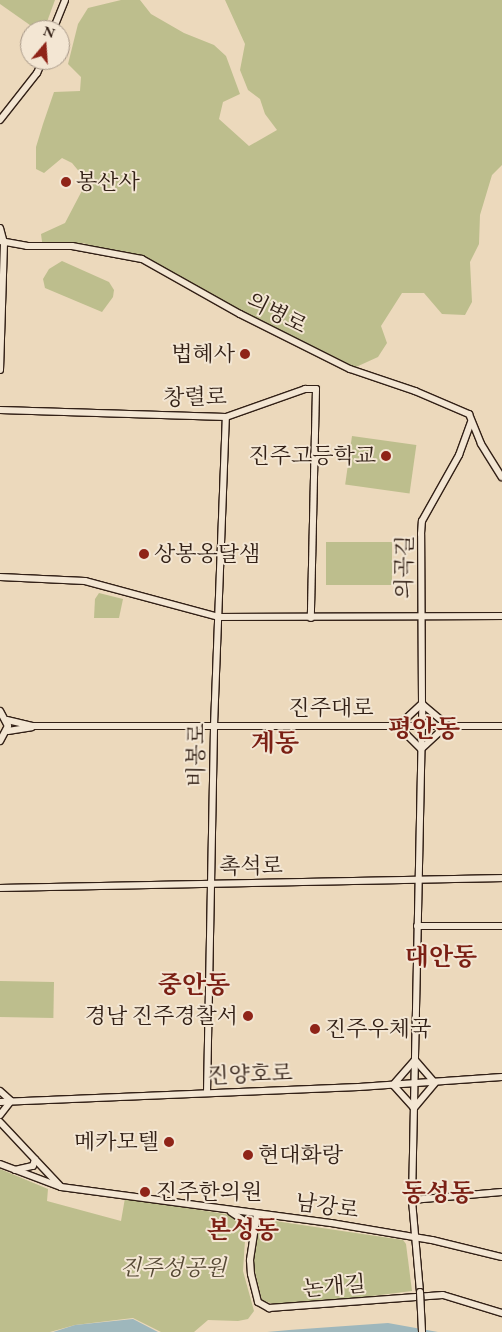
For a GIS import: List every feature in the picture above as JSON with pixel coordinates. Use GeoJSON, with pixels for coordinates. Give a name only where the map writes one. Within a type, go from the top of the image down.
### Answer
{"type":"FeatureCollection","features":[{"type":"Feature","properties":{"kind":"street"},"geometry":{"type":"LineString","coordinates":[[57,20],[65,0]]}},
{"type":"Feature","properties":{"kind":"street"},"geometry":{"type":"LineString","coordinates":[[0,120],[39,70]]}},
{"type":"Feature","properties":{"kind":"street"},"geometry":{"type":"LineString","coordinates":[[0,228],[2,242],[0,370]]}},
{"type":"Feature","properties":{"kind":"street","name":"의병로"},"geometry":{"type":"LineString","coordinates":[[2,242],[72,246],[142,259],[240,314],[350,369],[409,388],[469,414],[471,422],[495,469],[502,477]]}},
{"type":"Feature","properties":{"kind":"street","name":"창렬로"},"geometry":{"type":"LineString","coordinates":[[0,410],[226,417],[305,389],[316,389],[316,459],[311,618]]}},
{"type":"Feature","properties":{"kind":"street","name":"비봉로"},"geometry":{"type":"LineString","coordinates":[[207,1093],[214,726],[226,417]]}},
{"type":"Feature","properties":{"kind":"street","name":"의곡길"},"geometry":{"type":"LineString","coordinates":[[421,725],[422,522],[459,455],[471,422]]}},
{"type":"Feature","properties":{"kind":"street"},"geometry":{"type":"LineString","coordinates":[[0,577],[85,582],[218,617],[421,618],[502,616]]}},
{"type":"Feature","properties":{"kind":"street"},"geometry":{"type":"LineString","coordinates":[[422,704],[447,725],[421,749],[398,726],[422,704]]}},
{"type":"Feature","properties":{"kind":"street"},"geometry":{"type":"LineString","coordinates":[[0,711],[7,720],[8,731],[0,741]]}},
{"type":"Feature","properties":{"kind":"street","name":"진주대로"},"geometry":{"type":"LineString","coordinates":[[7,720],[33,726]]}},
{"type":"Feature","properties":{"kind":"street"},"geometry":{"type":"LineString","coordinates":[[421,725],[412,1200],[422,1332]]}},
{"type":"Feature","properties":{"kind":"street","name":"진주대로"},"geometry":{"type":"LineString","coordinates":[[8,731],[33,726],[502,726]]}},
{"type":"Feature","properties":{"kind":"street","name":"촉석로"},"geometry":{"type":"LineString","coordinates":[[0,888],[502,878]]}},
{"type":"Feature","properties":{"kind":"street"},"geometry":{"type":"LineString","coordinates":[[417,926],[502,926]]}},
{"type":"Feature","properties":{"kind":"street"},"geometry":{"type":"LineString","coordinates":[[414,1108],[435,1083],[415,1060]]}},
{"type":"Feature","properties":{"kind":"street"},"geometry":{"type":"LineString","coordinates":[[414,1108],[393,1085],[415,1060]]}},
{"type":"Feature","properties":{"kind":"street","name":"진양호로"},"geometry":{"type":"LineString","coordinates":[[0,1102],[415,1084],[502,1077]]}},
{"type":"Feature","properties":{"kind":"street"},"geometry":{"type":"LineString","coordinates":[[0,1091],[11,1101],[0,1115]]}},
{"type":"Feature","properties":{"kind":"street"},"geometry":{"type":"LineString","coordinates":[[0,1122],[61,1187]]}},
{"type":"Feature","properties":{"kind":"street"},"geometry":{"type":"LineString","coordinates":[[0,1127],[7,1131]]}},
{"type":"Feature","properties":{"kind":"street"},"geometry":{"type":"LineString","coordinates":[[12,1170],[33,1166],[35,1159]]}},
{"type":"Feature","properties":{"kind":"street","name":"남강로"},"geometry":{"type":"LineString","coordinates":[[0,1164],[61,1187],[414,1237],[502,1257]]}},
{"type":"Feature","properties":{"kind":"street"},"geometry":{"type":"LineString","coordinates":[[412,1200],[502,1192]]}},
{"type":"Feature","properties":{"kind":"street"},"geometry":{"type":"LineString","coordinates":[[226,1209],[246,1222],[250,1232],[251,1251]]}},
{"type":"Feature","properties":{"kind":"street","name":"논개길"},"geometry":{"type":"LineString","coordinates":[[256,1214],[251,1251],[258,1302],[269,1308],[443,1295],[502,1313]]}},
{"type":"Feature","properties":{"kind":"green space"},"geometry":{"type":"Polygon","coordinates":[[[0,0],[55,0],[48,20],[23,20],[0,4],[0,0]]]}},
{"type":"Feature","properties":{"kind":"green space"},"geometry":{"type":"Polygon","coordinates":[[[121,0],[140,0],[151,14],[184,33],[214,45],[226,56],[240,94],[223,102],[219,119],[249,146],[277,130],[265,114],[260,99],[248,90],[240,70],[245,44],[225,0],[502,0],[502,165],[492,175],[480,215],[479,244],[470,262],[472,302],[465,315],[442,314],[424,293],[402,293],[381,326],[387,343],[378,357],[356,367],[345,365],[245,313],[146,257],[121,255],[83,243],[43,249],[41,234],[65,223],[87,181],[72,163],[62,158],[44,173],[36,169],[36,147],[54,92],[80,91],[81,77],[70,66],[70,56],[78,24],[88,8],[121,0]]]}},
{"type":"Feature","properties":{"kind":"green space"},"geometry":{"type":"Polygon","coordinates":[[[62,261],[109,282],[114,290],[113,297],[102,312],[45,288],[43,279],[49,269],[62,261]]]}},
{"type":"Feature","properties":{"kind":"green space"},"geometry":{"type":"Polygon","coordinates":[[[352,436],[416,445],[410,494],[345,485],[352,436]]]}},
{"type":"Feature","properties":{"kind":"green space"},"geometry":{"type":"Polygon","coordinates":[[[326,542],[392,542],[392,585],[326,585],[326,542]]]}},
{"type":"Feature","properties":{"kind":"green space"},"geometry":{"type":"Polygon","coordinates":[[[99,593],[123,599],[119,618],[94,618],[95,599],[99,593]]]}},
{"type":"Feature","properties":{"kind":"green space"},"geometry":{"type":"Polygon","coordinates":[[[0,981],[54,982],[53,1018],[0,1017],[0,981]]]}},
{"type":"Feature","properties":{"kind":"green space","name":"진주성공원"},"geometry":{"type":"Polygon","coordinates":[[[0,1169],[48,1189],[47,1201],[121,1221],[125,1198],[231,1215],[246,1225],[243,1271],[254,1311],[248,1319],[238,1321],[208,1320],[194,1332],[161,1332],[133,1318],[75,1325],[50,1332],[0,1332],[0,1169]]]}},
{"type":"Feature","properties":{"kind":"green space"},"geometry":{"type":"Polygon","coordinates":[[[268,1220],[403,1240],[406,1244],[412,1291],[332,1301],[273,1304],[262,1300],[252,1260],[259,1223],[268,1220]]]}},
{"type":"Feature","properties":{"kind":"water"},"geometry":{"type":"Polygon","coordinates":[[[133,1319],[158,1332],[53,1332],[75,1325],[133,1319]]]}},
{"type":"Feature","properties":{"kind":"water"},"geometry":{"type":"Polygon","coordinates":[[[388,1323],[438,1332],[267,1332],[289,1330],[388,1323]]]}},
{"type":"Feature","properties":{"kind":"place","name":"봉산사"},"geometry":{"type":"Point","coordinates":[66,182]}},
{"type":"Feature","properties":{"kind":"place","name":"법혜사"},"geometry":{"type":"Point","coordinates":[245,354]}},
{"type":"Feature","properties":{"kind":"place","name":"진주고등학교"},"geometry":{"type":"Point","coordinates":[386,456]}},
{"type":"Feature","properties":{"kind":"place","name":"상봉옹달샘"},"geometry":{"type":"Point","coordinates":[144,554]}},
{"type":"Feature","properties":{"kind":"place","name":"경남 진주경찰서"},"geometry":{"type":"Point","coordinates":[248,1016]}},
{"type":"Feature","properties":{"kind":"place","name":"진주우체국"},"geometry":{"type":"Point","coordinates":[315,1029]}},
{"type":"Feature","properties":{"kind":"place","name":"메카모텔"},"geometry":{"type":"Point","coordinates":[169,1142]}},
{"type":"Feature","properties":{"kind":"place","name":"현대화랑"},"geometry":{"type":"Point","coordinates":[248,1155]}},
{"type":"Feature","properties":{"kind":"place","name":"진주한의원"},"geometry":{"type":"Point","coordinates":[145,1192]}},
{"type":"Feature","properties":{"kind":"district","name":"평안동"},"geometry":{"type":"Point","coordinates":[424,728]}},
{"type":"Feature","properties":{"kind":"district","name":"계동"},"geometry":{"type":"Point","coordinates":[275,742]}},
{"type":"Feature","properties":{"kind":"district","name":"대안동"},"geometry":{"type":"Point","coordinates":[441,956]}},
{"type":"Feature","properties":{"kind":"district","name":"중안동"},"geometry":{"type":"Point","coordinates":[194,984]}},
{"type":"Feature","properties":{"kind":"district","name":"동성동"},"geometry":{"type":"Point","coordinates":[438,1192]}},
{"type":"Feature","properties":{"kind":"district","name":"본성동"},"geometry":{"type":"Point","coordinates":[243,1229]}}]}
